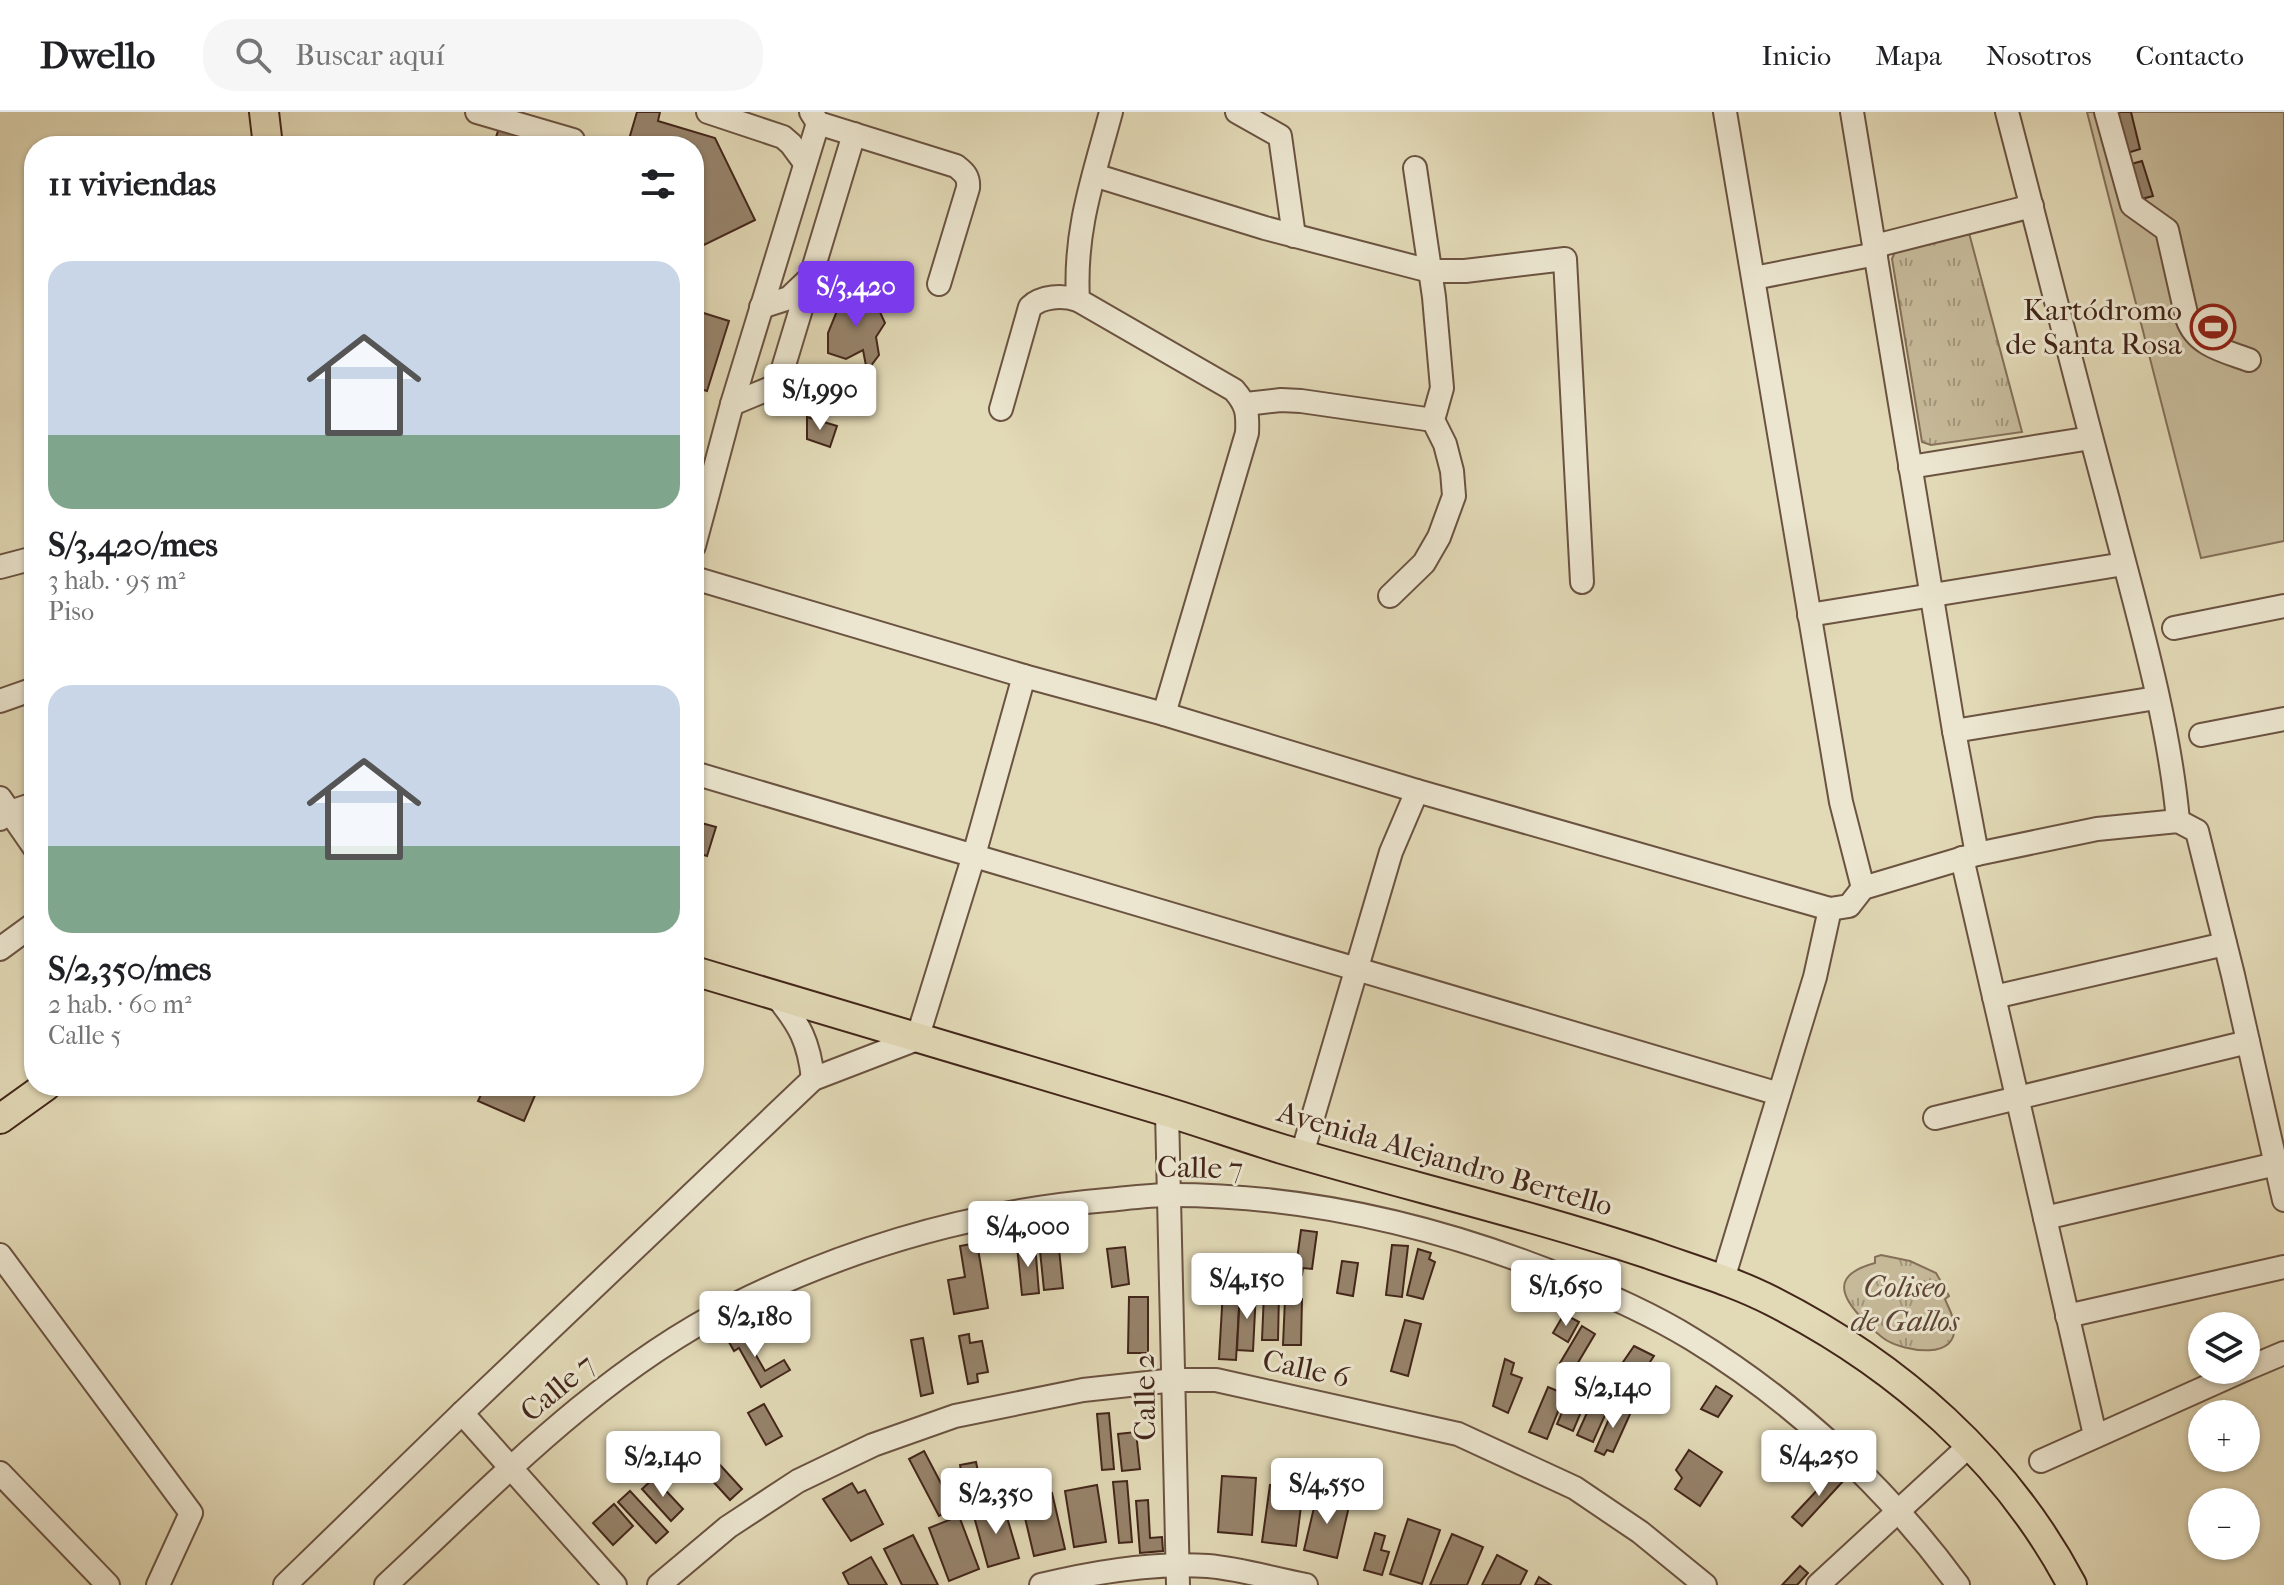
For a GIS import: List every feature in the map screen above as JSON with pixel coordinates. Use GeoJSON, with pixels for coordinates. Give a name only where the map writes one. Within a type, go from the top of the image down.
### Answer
{"type":"FeatureCollection","features":[{"type":"Feature","properties":{"kind":"main road"},"geometry":{"type":"LineString","coordinates":[[264,112],[267,136]]}},
{"type":"Feature","properties":{"kind":"main road","name":"Avenida Alejandro Bertello"},"geometry":{"type":"LineString","coordinates":[[704,974],[1302,1154],[1581,1231],[1723,1279],[1770,1300],[1843,1340],[1902,1382],[1970,1445],[2010,1488],[2049,1542],[2072,1585]]}},
{"type":"Feature","properties":{"kind":"main road"},"geometry":{"type":"LineString","coordinates":[[0,1119],[32,1096]]}},
{"type":"Feature","properties":{"kind":"street"},"geometry":{"type":"LineString","coordinates":[[477,112],[559,136]]}},
{"type":"Feature","properties":{"kind":"street"},"geometry":{"type":"LineString","coordinates":[[708,112],[743,117],[783,137],[805,163]]}},
{"type":"Feature","properties":{"kind":"street"},"geometry":{"type":"LineString","coordinates":[[1078,300],[1078,243],[1111,112]]}},
{"type":"Feature","properties":{"kind":"street"},"geometry":{"type":"LineString","coordinates":[[1237,112],[1280,136],[1294,236]]}},
{"type":"Feature","properties":{"kind":"street"},"geometry":{"type":"LineString","coordinates":[[1725,112],[1841,802],[1863,888]]}},
{"type":"Feature","properties":{"kind":"street"},"geometry":{"type":"LineString","coordinates":[[1852,112],[1933,595],[1970,856],[1994,997],[2095,1435]]}},
{"type":"Feature","properties":{"kind":"street"},"geometry":{"type":"LineString","coordinates":[[2007,112],[2124,564],[2176,792],[2178,821]]}},
{"type":"Feature","properties":{"kind":"street"},"geometry":{"type":"LineString","coordinates":[[2106,112],[2132,205],[2167,230],[2187,318],[2193,331],[2204,343],[2249,360]]}},
{"type":"Feature","properties":{"kind":"street"},"geometry":{"type":"LineString","coordinates":[[704,509],[732,404],[805,163],[814,118],[956,166],[969,179],[939,284]]}},
{"type":"Feature","properties":{"kind":"street"},"geometry":{"type":"LineString","coordinates":[[732,404],[778,385],[854,134]]}},
{"type":"Feature","properties":{"kind":"street"},"geometry":{"type":"LineString","coordinates":[[1390,596],[1424,563],[1439,537],[1454,496],[1445,444],[1433,420],[1442,388],[1415,168]]}},
{"type":"Feature","properties":{"kind":"street"},"geometry":{"type":"LineString","coordinates":[[1094,175],[1294,236],[1430,271],[1465,271],[1565,259],[1582,582]]}},
{"type":"Feature","properties":{"kind":"street"},"geometry":{"type":"LineString","coordinates":[[1754,278],[1875,250],[2032,206]]}},
{"type":"Feature","properties":{"kind":"street"},"geometry":{"type":"LineString","coordinates":[[761,307],[789,298],[810,278]]}},
{"type":"Feature","properties":{"kind":"street"},"geometry":{"type":"LineString","coordinates":[[1001,409],[1030,307],[1045,299],[1068,297],[1234,390],[1246,404],[1247,433],[1164,714]]}},
{"type":"Feature","properties":{"kind":"street"},"geometry":{"type":"LineString","coordinates":[[1246,404],[1301,401],[1433,420]]}},
{"type":"Feature","properties":{"kind":"street"},"geometry":{"type":"LineString","coordinates":[[1910,467],[2091,438]]}},
{"type":"Feature","properties":{"kind":"street"},"geometry":{"type":"LineString","coordinates":[[0,567],[24,561]]}},
{"type":"Feature","properties":{"kind":"street"},"geometry":{"type":"LineString","coordinates":[[1809,615],[2124,564]]}},
{"type":"Feature","properties":{"kind":"street"},"geometry":{"type":"LineString","coordinates":[[704,581],[1830,909],[1849,906],[1863,888],[1970,856],[2097,829],[2178,821],[2197,831],[2284,1200]]}},
{"type":"Feature","properties":{"kind":"street"},"geometry":{"type":"LineString","coordinates":[[2174,628],[2284,606]]}},
{"type":"Feature","properties":{"kind":"street"},"geometry":{"type":"LineString","coordinates":[[285,1585],[813,1079],[917,1039],[974,855],[1024,676]]}},
{"type":"Feature","properties":{"kind":"street"},"geometry":{"type":"LineString","coordinates":[[0,701],[24,693]]}},
{"type":"Feature","properties":{"kind":"street"},"geometry":{"type":"LineString","coordinates":[[1954,731],[2156,698]]}},
{"type":"Feature","properties":{"kind":"street"},"geometry":{"type":"LineString","coordinates":[[2201,735],[2284,719]]}},
{"type":"Feature","properties":{"kind":"street"},"geometry":{"type":"LineString","coordinates":[[704,776],[1779,1094]]}},
{"type":"Feature","properties":{"kind":"street"},"geometry":{"type":"LineString","coordinates":[[1302,1154],[1391,852],[1417,791]]}},
{"type":"Feature","properties":{"kind":"street"},"geometry":{"type":"LineString","coordinates":[[24,806],[3,810],[24,835]]}},
{"type":"Feature","properties":{"kind":"street"},"geometry":{"type":"LineString","coordinates":[[1723,1279],[1815,977],[1830,909]]}},
{"type":"Feature","properties":{"kind":"street"},"geometry":{"type":"LineString","coordinates":[[0,949],[24,931]]}},
{"type":"Feature","properties":{"kind":"street"},"geometry":{"type":"LineString","coordinates":[[1994,997],[2225,944]]}},
{"type":"Feature","properties":{"kind":"street"},"geometry":{"type":"LineString","coordinates":[[776,996],[797,1021],[810,1049],[813,1079]]}},
{"type":"Feature","properties":{"kind":"street"},"geometry":{"type":"LineString","coordinates":[[1935,1118],[2248,1042]]}},
{"type":"Feature","properties":{"kind":"street","name":"Calle 2"},"geometry":{"type":"LineString","coordinates":[[1167,1112],[1178,1575]]}},
{"type":"Feature","properties":{"kind":"street"},"geometry":{"type":"LineString","coordinates":[[2045,1218],[2276,1164]]}},
{"type":"Feature","properties":{"kind":"street","name":"Calle 7"},"geometry":{"type":"LineString","coordinates":[[386,1585],[569,1415],[647,1354],[733,1306],[838,1260],[929,1229],[1052,1205],[1169,1195],[1261,1200],[1360,1213],[1453,1236],[1629,1304],[1693,1339],[1796,1414],[1899,1510],[1958,1585]]}},
{"type":"Feature","properties":{"kind":"street"},"geometry":{"type":"LineString","coordinates":[[0,1255],[191,1513],[158,1585]]}},
{"type":"Feature","properties":{"kind":"street"},"geometry":{"type":"LineString","coordinates":[[2067,1316],[2284,1267]]}},
{"type":"Feature","properties":{"kind":"street"},"geometry":{"type":"LineString","coordinates":[[2260,1363],[2284,1353]]}},
{"type":"Feature","properties":{"kind":"street","name":"Calle 6"},"geometry":{"type":"LineString","coordinates":[[659,1585],[728,1527],[798,1481],[873,1445],[955,1416],[1083,1390],[1175,1380],[1216,1380],[1458,1434],[1575,1488],[1640,1532],[1705,1585]]}},
{"type":"Feature","properties":{"kind":"street"},"geometry":{"type":"LineString","coordinates":[[2041,1461],[2213,1384]]}},
{"type":"Feature","properties":{"kind":"street"},"geometry":{"type":"LineString","coordinates":[[462,1413],[615,1585]]}},
{"type":"Feature","properties":{"kind":"street"},"geometry":{"type":"LineString","coordinates":[[1818,1585],[1970,1445]]}},
{"type":"Feature","properties":{"kind":"street"},"geometry":{"type":"LineString","coordinates":[[0,1473],[108,1585]]}},
{"type":"Feature","properties":{"kind":"street"},"geometry":{"type":"LineString","coordinates":[[1041,1585],[1084,1574],[1178,1575],[1211,1566],[1306,1585]]}},
{"type":"Feature","properties":{"kind":"green space","name":"Kartódromo de Santa Rosa"},"geometry":{"type":"Polygon","coordinates":[[[2087,112],[2284,112],[2284,541],[2201,558],[2087,112]]]}},
{"type":"Feature","properties":{"kind":"green space"},"geometry":{"type":"Polygon","coordinates":[[[1969,233],[2022,432],[1931,445],[1922,442],[1892,259],[1895,252],[1969,233]]]}},
{"type":"Feature","properties":{"kind":"green space","name":"Coliseo de Gallos"},"geometry":{"type":"Polygon","coordinates":[[[1881,1255],[1910,1261],[1936,1273],[1949,1296],[1945,1299],[1954,1323],[1954,1335],[1948,1344],[1940,1348],[1917,1350],[1894,1344],[1875,1331],[1850,1304],[1845,1282],[1855,1271],[1875,1263],[1875,1257],[1881,1255]]]}},
{"type":"Feature","properties":{"kind":"building"},"geometry":{"type":"Polygon","coordinates":[[[637,112],[660,112],[658,121],[715,138],[755,220],[704,245],[704,136],[630,136],[637,112]]]}},
{"type":"Feature","properties":{"kind":"building"},"geometry":{"type":"Polygon","coordinates":[[[2113,112],[2131,112],[2140,149],[2124,154],[2113,112]]]}},
{"type":"Feature","properties":{"kind":"building"},"geometry":{"type":"Polygon","coordinates":[[[500,125],[535,136],[496,136],[500,125]]]}},
{"type":"Feature","properties":{"kind":"building"},"geometry":{"type":"Polygon","coordinates":[[[2142,161],[2153,196],[2138,200],[2128,165],[2142,161]]]}},
{"type":"Feature","properties":{"kind":"building"},"geometry":{"type":"Polygon","coordinates":[[[856,293],[874,299],[885,323],[876,337],[879,355],[867,371],[863,350],[846,359],[828,353],[828,333],[839,306],[856,293]]]}},
{"type":"Feature","properties":{"kind":"building"},"geometry":{"type":"Polygon","coordinates":[[[704,313],[729,321],[707,391],[704,390],[704,313]]]}},
{"type":"Feature","properties":{"kind":"building"},"geometry":{"type":"Polygon","coordinates":[[[807,417],[837,426],[830,447],[807,439],[807,417]]]}},
{"type":"Feature","properties":{"kind":"building"},"geometry":{"type":"Polygon","coordinates":[[[704,824],[716,827],[707,856],[704,855],[704,824]]]}},
{"type":"Feature","properties":{"kind":"building"},"geometry":{"type":"Polygon","coordinates":[[[480,1096],[535,1096],[524,1121],[478,1101],[480,1096]]]}},
{"type":"Feature","properties":{"kind":"building"},"geometry":{"type":"Polygon","coordinates":[[[1301,1230],[1317,1232],[1312,1269],[1303,1268],[1302,1275],[1295,1274],[1301,1230]]]}},
{"type":"Feature","properties":{"kind":"building"},"geometry":{"type":"Polygon","coordinates":[[[1058,1239],[1063,1288],[1044,1290],[1039,1241],[1058,1239]]]}},
{"type":"Feature","properties":{"kind":"building"},"geometry":{"type":"Polygon","coordinates":[[[977,1243],[988,1308],[954,1314],[948,1280],[965,1277],[960,1246],[977,1243]]]}},
{"type":"Feature","properties":{"kind":"building"},"geometry":{"type":"Polygon","coordinates":[[[1035,1244],[1039,1293],[1022,1295],[1017,1246],[1035,1244]]]}},
{"type":"Feature","properties":{"kind":"building"},"geometry":{"type":"Polygon","coordinates":[[[1392,1245],[1408,1246],[1402,1297],[1386,1295],[1392,1245]]]}},
{"type":"Feature","properties":{"kind":"building"},"geometry":{"type":"Polygon","coordinates":[[[1125,1247],[1129,1284],[1112,1287],[1107,1249],[1125,1247]]]}},
{"type":"Feature","properties":{"kind":"building"},"geometry":{"type":"Polygon","coordinates":[[[1418,1249],[1431,1253],[1429,1259],[1435,1262],[1423,1299],[1407,1295],[1418,1249]]]}},
{"type":"Feature","properties":{"kind":"building"},"geometry":{"type":"Polygon","coordinates":[[[1342,1261],[1358,1263],[1353,1296],[1337,1293],[1342,1261]]]}},
{"type":"Feature","properties":{"kind":"building"},"geometry":{"type":"Polygon","coordinates":[[[1223,1290],[1240,1291],[1236,1360],[1219,1359],[1223,1290]]]}},
{"type":"Feature","properties":{"kind":"building"},"geometry":{"type":"Polygon","coordinates":[[[1240,1291],[1256,1291],[1253,1351],[1237,1350],[1240,1291]]]}},
{"type":"Feature","properties":{"kind":"building"},"geometry":{"type":"Polygon","coordinates":[[[1264,1293],[1279,1293],[1278,1340],[1262,1340],[1264,1293]]]}},
{"type":"Feature","properties":{"kind":"building"},"geometry":{"type":"Polygon","coordinates":[[[1129,1297],[1148,1297],[1148,1353],[1128,1353],[1129,1297]]]}},
{"type":"Feature","properties":{"kind":"building"},"geometry":{"type":"Polygon","coordinates":[[[1285,1299],[1302,1299],[1301,1345],[1283,1345],[1285,1299]]]}},
{"type":"Feature","properties":{"kind":"building"},"geometry":{"type":"Polygon","coordinates":[[[1564,1314],[1579,1322],[1568,1342],[1553,1333],[1564,1314]]]}},
{"type":"Feature","properties":{"kind":"building"},"geometry":{"type":"Polygon","coordinates":[[[1405,1320],[1421,1324],[1408,1376],[1391,1371],[1405,1320]]]}},
{"type":"Feature","properties":{"kind":"building"},"geometry":{"type":"Polygon","coordinates":[[[1582,1326],[1595,1334],[1573,1371],[1560,1363],[1582,1326]]]}},
{"type":"Feature","properties":{"kind":"building"},"geometry":{"type":"Polygon","coordinates":[[[740,1327],[765,1371],[784,1360],[790,1370],[761,1387],[739,1348],[734,1351],[725,1335],[740,1327]]]}},
{"type":"Feature","properties":{"kind":"building"},"geometry":{"type":"Polygon","coordinates":[[[969,1334],[970,1343],[982,1341],[988,1372],[977,1374],[978,1382],[968,1384],[959,1336],[969,1334]]]}},
{"type":"Feature","properties":{"kind":"building"},"geometry":{"type":"Polygon","coordinates":[[[923,1338],[933,1393],[921,1396],[911,1340],[923,1338]]]}},
{"type":"Feature","properties":{"kind":"building"},"geometry":{"type":"Polygon","coordinates":[[[1634,1346],[1654,1356],[1624,1401],[1604,1390],[1634,1346]]]}},
{"type":"Feature","properties":{"kind":"building"},"geometry":{"type":"Polygon","coordinates":[[[1505,1359],[1514,1363],[1511,1374],[1522,1378],[1508,1413],[1493,1406],[1505,1359]]]}},
{"type":"Feature","properties":{"kind":"building"},"geometry":{"type":"Polygon","coordinates":[[[1716,1386],[1732,1396],[1718,1417],[1701,1409],[1716,1386]]]}},
{"type":"Feature","properties":{"kind":"building"},"geometry":{"type":"Polygon","coordinates":[[[1548,1387],[1565,1394],[1547,1439],[1529,1432],[1548,1387]]]}},
{"type":"Feature","properties":{"kind":"building"},"geometry":{"type":"Polygon","coordinates":[[[1573,1387],[1589,1393],[1573,1431],[1557,1424],[1573,1387]]]}},
{"type":"Feature","properties":{"kind":"building"},"geometry":{"type":"Polygon","coordinates":[[[1594,1397],[1610,1404],[1593,1442],[1577,1435],[1594,1397]]]}},
{"type":"Feature","properties":{"kind":"building"},"geometry":{"type":"Polygon","coordinates":[[[764,1404],[782,1436],[766,1445],[748,1413],[764,1404]]]}},
{"type":"Feature","properties":{"kind":"building"},"geometry":{"type":"Polygon","coordinates":[[[1615,1405],[1631,1412],[1613,1452],[1607,1450],[1604,1455],[1595,1451],[1615,1405]]]}},
{"type":"Feature","properties":{"kind":"building"},"geometry":{"type":"Polygon","coordinates":[[[1109,1413],[1114,1469],[1102,1470],[1097,1414],[1109,1413]]]}},
{"type":"Feature","properties":{"kind":"building"},"geometry":{"type":"Polygon","coordinates":[[[1136,1432],[1140,1469],[1122,1471],[1118,1434],[1136,1432]]]}},
{"type":"Feature","properties":{"kind":"building"},"geometry":{"type":"Polygon","coordinates":[[[700,1443],[742,1489],[730,1500],[688,1454],[700,1443]]]}},
{"type":"Feature","properties":{"kind":"building"},"geometry":{"type":"Polygon","coordinates":[[[1689,1450],[1722,1472],[1700,1506],[1675,1489],[1682,1478],[1676,1470],[1689,1450]]]}},
{"type":"Feature","properties":{"kind":"building"},"geometry":{"type":"Polygon","coordinates":[[[924,1451],[954,1508],[939,1516],[909,1459],[924,1451]]]}},
{"type":"Feature","properties":{"kind":"building"},"geometry":{"type":"Polygon","coordinates":[[[976,1462],[984,1501],[967,1504],[960,1465],[976,1462]]]}},
{"type":"Feature","properties":{"kind":"building"},"geometry":{"type":"Polygon","coordinates":[[[1836,1470],[1845,1479],[1802,1526],[1792,1517],[1836,1470]]]}},
{"type":"Feature","properties":{"kind":"building"},"geometry":{"type":"Polygon","coordinates":[[[1222,1476],[1256,1478],[1252,1535],[1218,1532],[1222,1476]]]}},
{"type":"Feature","properties":{"kind":"building"},"geometry":{"type":"Polygon","coordinates":[[[654,1478],[683,1509],[671,1521],[642,1489],[654,1478]]]}},
{"type":"Feature","properties":{"kind":"building"},"geometry":{"type":"Polygon","coordinates":[[[1127,1481],[1132,1542],[1119,1543],[1113,1482],[1127,1481]]]}},
{"type":"Feature","properties":{"kind":"building"},"geometry":{"type":"Polygon","coordinates":[[[852,1483],[858,1493],[865,1490],[883,1524],[851,1541],[823,1499],[852,1483]]]}},
{"type":"Feature","properties":{"kind":"building"},"geometry":{"type":"Polygon","coordinates":[[[1097,1485],[1106,1542],[1074,1547],[1065,1491],[1097,1485]]]}},
{"type":"Feature","properties":{"kind":"building"},"geometry":{"type":"Polygon","coordinates":[[[1270,1485],[1303,1490],[1296,1546],[1262,1542],[1270,1485]]]}},
{"type":"Feature","properties":{"kind":"building"},"geometry":{"type":"Polygon","coordinates":[[[630,1491],[668,1532],[656,1543],[618,1502],[630,1491]]]}},
{"type":"Feature","properties":{"kind":"building"},"geometry":{"type":"Polygon","coordinates":[[[1052,1493],[1065,1549],[1034,1556],[1021,1501],[1052,1493]]]}},
{"type":"Feature","properties":{"kind":"building"},"geometry":{"type":"Polygon","coordinates":[[[1317,1495],[1350,1502],[1337,1558],[1304,1550],[1317,1495]]]}},
{"type":"Feature","properties":{"kind":"building"},"geometry":{"type":"Polygon","coordinates":[[[1148,1500],[1150,1538],[1162,1537],[1163,1551],[1140,1553],[1136,1501],[1148,1500]]]}},
{"type":"Feature","properties":{"kind":"building"},"geometry":{"type":"Polygon","coordinates":[[[614,1504],[633,1526],[613,1545],[593,1523],[614,1504]]]}},
{"type":"Feature","properties":{"kind":"building"},"geometry":{"type":"Polygon","coordinates":[[[1003,1504],[1019,1558],[988,1567],[973,1513],[1003,1504]]]}},
{"type":"Feature","properties":{"kind":"building"},"geometry":{"type":"Polygon","coordinates":[[[959,1516],[979,1569],[949,1581],[929,1528],[959,1516]]]}},
{"type":"Feature","properties":{"kind":"building"},"geometry":{"type":"Polygon","coordinates":[[[1408,1519],[1440,1530],[1422,1584],[1390,1574],[1408,1519]]]}},
{"type":"Feature","properties":{"kind":"building"},"geometry":{"type":"Polygon","coordinates":[[[1375,1533],[1385,1536],[1381,1550],[1389,1552],[1382,1575],[1364,1570],[1375,1533]]]}},
{"type":"Feature","properties":{"kind":"building"},"geometry":{"type":"Polygon","coordinates":[[[1452,1534],[1483,1547],[1467,1585],[1430,1585],[1452,1534]]]}},
{"type":"Feature","properties":{"kind":"building"},"geometry":{"type":"Polygon","coordinates":[[[913,1535],[938,1585],[902,1585],[884,1549],[913,1535]]]}},
{"type":"Feature","properties":{"kind":"building"},"geometry":{"type":"Polygon","coordinates":[[[1497,1555],[1527,1571],[1520,1585],[1482,1585],[1497,1555]]]}},
{"type":"Feature","properties":{"kind":"building"},"geometry":{"type":"Polygon","coordinates":[[[871,1557],[887,1585],[849,1585],[843,1573],[871,1557]]]}},
{"type":"Feature","properties":{"kind":"building"},"geometry":{"type":"Polygon","coordinates":[[[1800,1566],[1808,1573],[1797,1585],[1782,1585],[1800,1566]]]}},
{"type":"Feature","properties":{"kind":"building"},"geometry":{"type":"Polygon","coordinates":[[[1539,1577],[1551,1585],[1535,1585],[1539,1577]]]}},
{"type":"Feature","properties":{"kind":"place","name":"Kartódromo de Santa Rosa"},"geometry":{"type":"Point","coordinates":[2213,327]}}]}
